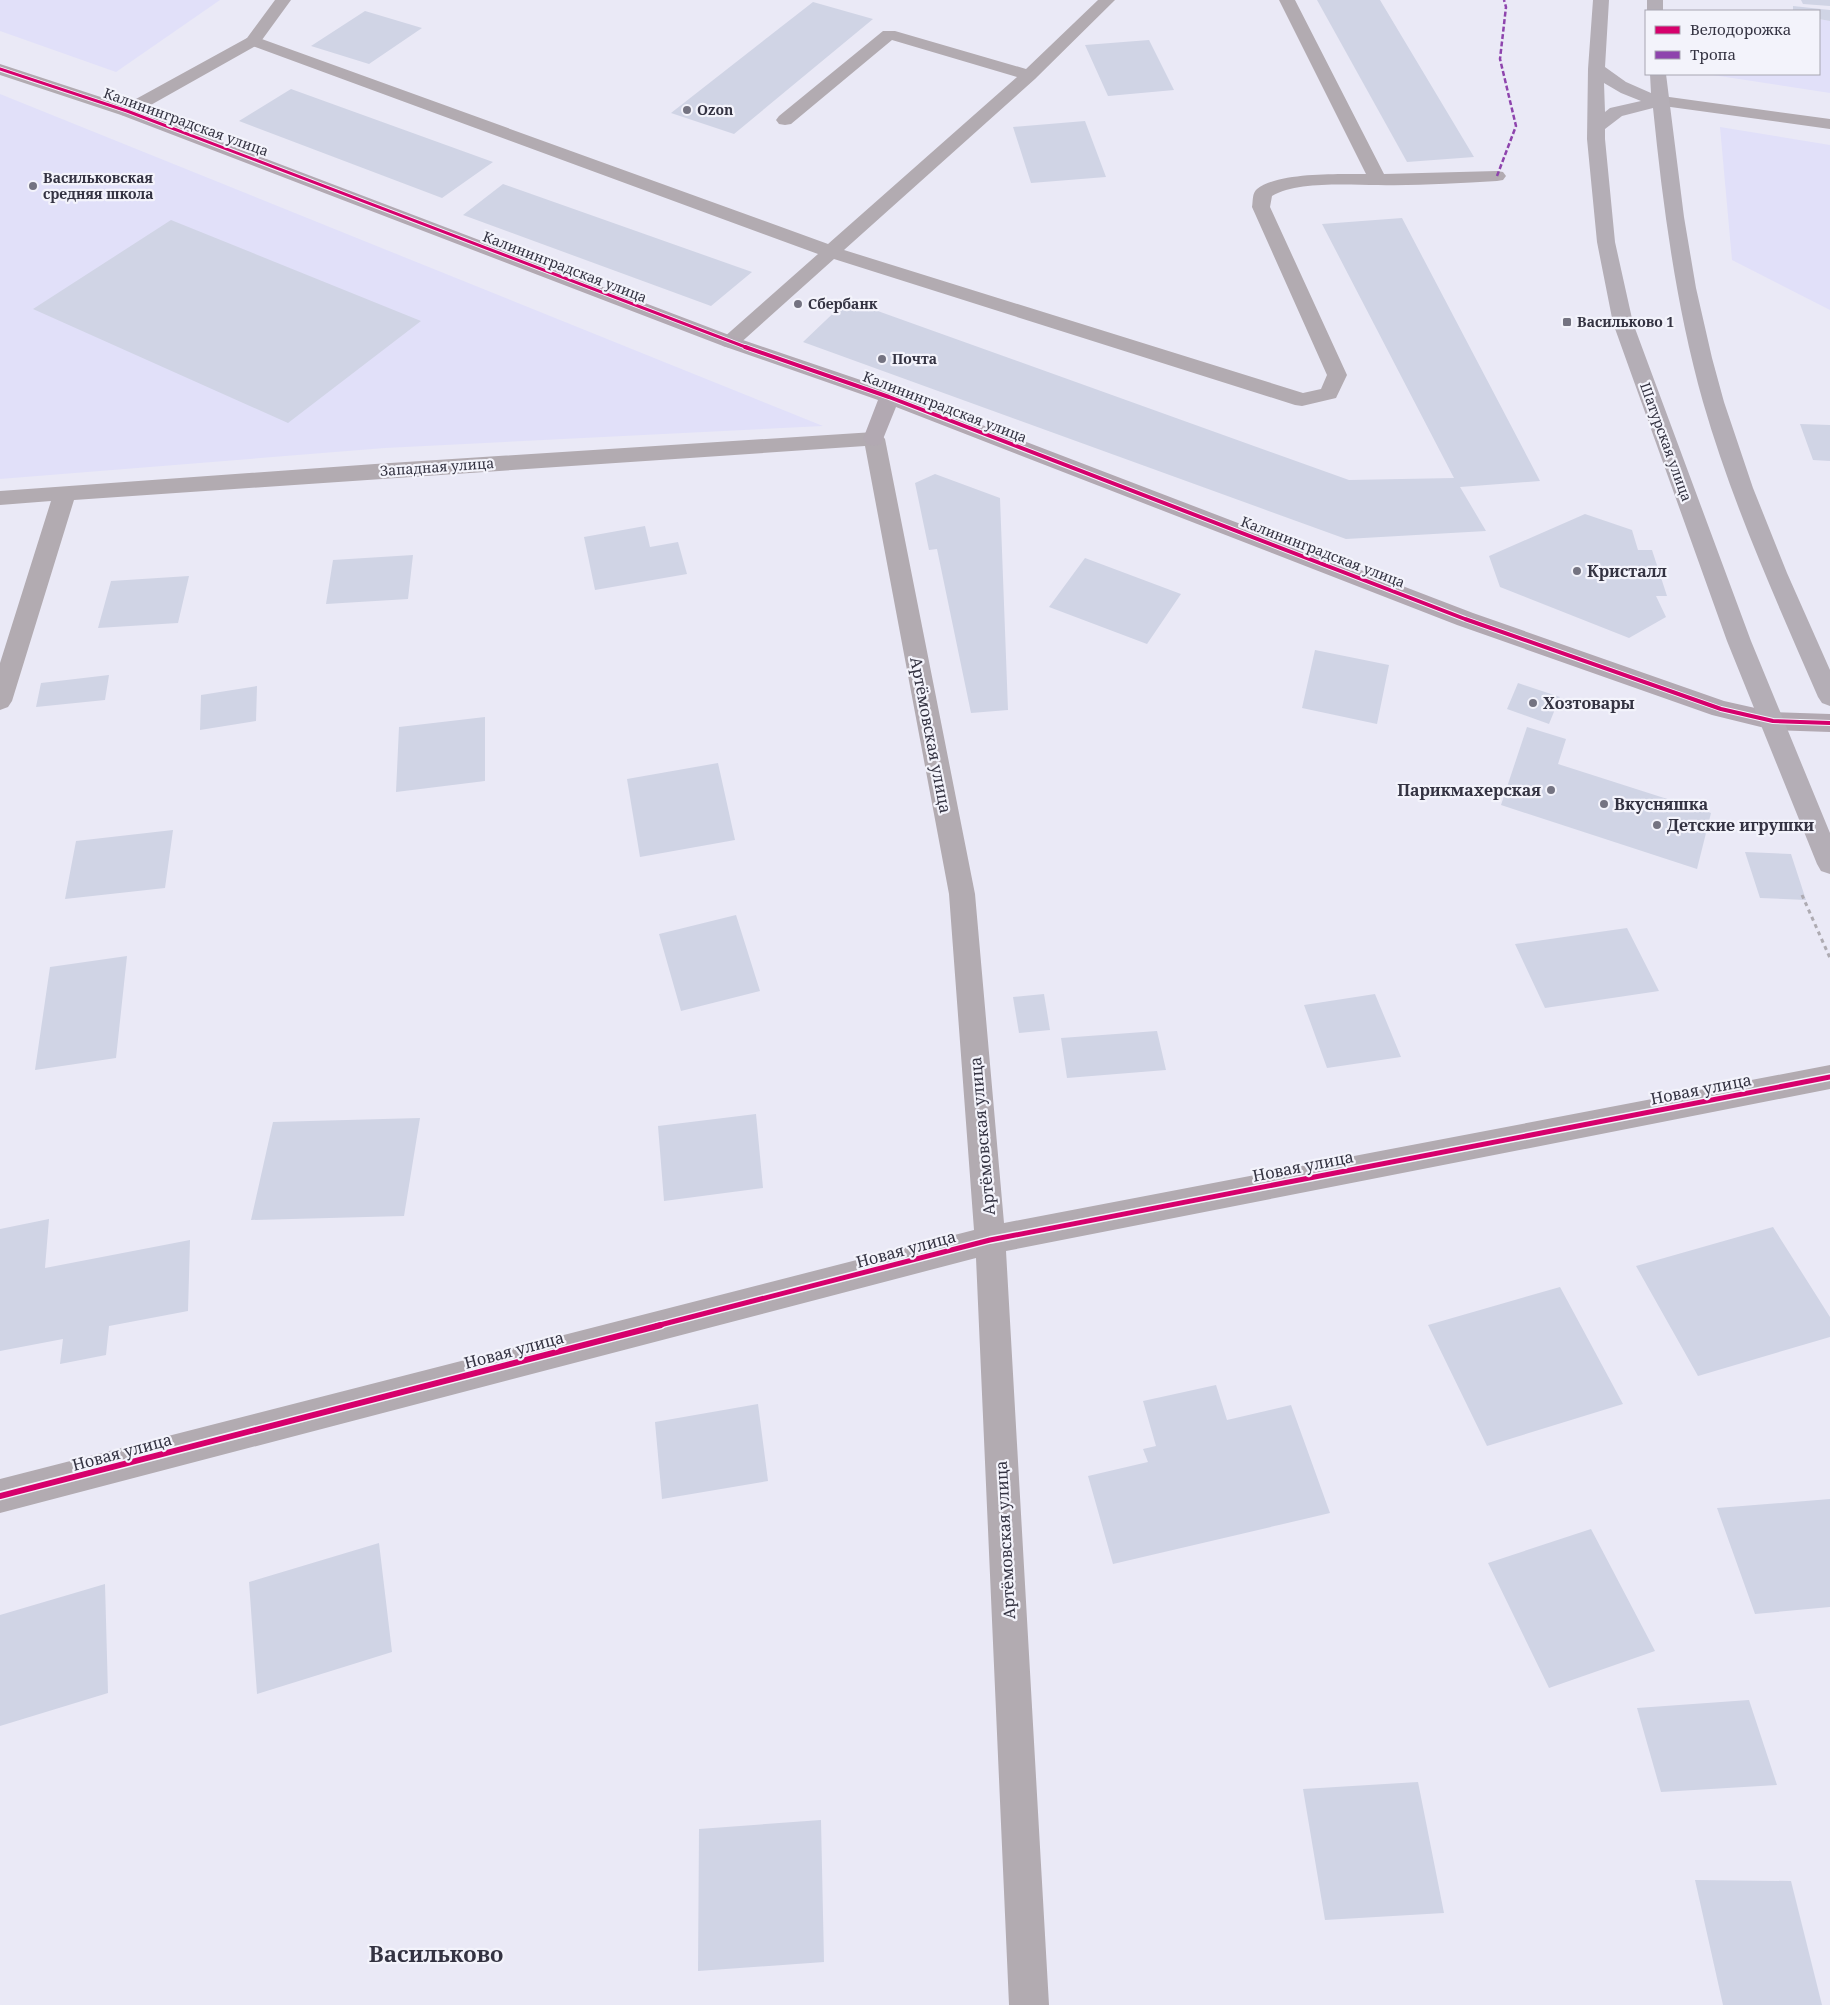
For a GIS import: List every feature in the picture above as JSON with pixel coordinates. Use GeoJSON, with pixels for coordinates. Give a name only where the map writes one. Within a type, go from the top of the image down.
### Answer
{"type":"FeatureCollection","features":[{"type":"Feature","properties":{"kind":"main road","name":"Шатурская улица"},"geometry":{"type":"LineString","coordinates":[[1601,0],[1596,69],[1596,127],[1606,242],[1623,323],[1736,632],[1774,721],[1830,864]]}},
{"type":"Feature","properties":{"kind":"main road"},"geometry":{"type":"LineString","coordinates":[[1596,69],[1618,87],[1636,95],[1662,101]]}},
{"type":"Feature","properties":{"kind":"main road"},"geometry":{"type":"LineString","coordinates":[[1658,75],[1668,175],[1682,262],[1702,358],[1731,457],[1758,532],[1830,697]]}},
{"type":"Feature","properties":{"kind":"main road"},"geometry":{"type":"LineString","coordinates":[[1596,127],[1616,112],[1662,101]]}},
{"type":"Feature","properties":{"kind":"street"},"geometry":{"type":"LineString","coordinates":[[127,110],[253,41],[283,0]]}},
{"type":"Feature","properties":{"kind":"street"},"geometry":{"type":"LineString","coordinates":[[730,342],[1029,75],[1107,0]]}},
{"type":"Feature","properties":{"kind":"street"},"geometry":{"type":"LineString","coordinates":[[1287,0],[1378,180]]}},
{"type":"Feature","properties":{"kind":"street"},"geometry":{"type":"LineString","coordinates":[[785,120],[889,34],[1029,75]]}},
{"type":"Feature","properties":{"kind":"street"},"geometry":{"type":"LineString","coordinates":[[253,41],[831,252],[1302,400],[1329,393],[1337,375],[1261,207],[1263,194],[1279,184],[1339,179],[1378,180],[1497,176]]}},
{"type":"Feature","properties":{"kind":"street","name":"Калининградская улица"},"geometry":{"type":"LineString","coordinates":[[0,68],[127,110],[730,342],[890,397],[1465,618],[1721,709],[1774,721],[1830,723]]}},
{"type":"Feature","properties":{"kind":"street"},"geometry":{"type":"LineString","coordinates":[[1662,101],[1830,124]]}},
{"type":"Feature","properties":{"kind":"street"},"geometry":{"type":"LineString","coordinates":[[874,439],[890,397]]}},
{"type":"Feature","properties":{"kind":"street","name":"Западная улица"},"geometry":{"type":"LineString","coordinates":[[0,498],[874,439]]}},
{"type":"Feature","properties":{"kind":"street","name":"Артёмовская улица"},"geometry":{"type":"LineString","coordinates":[[874,439],[962,894],[990,1240],[1029,2005]]}},
{"type":"Feature","properties":{"kind":"street"},"geometry":{"type":"LineString","coordinates":[[0,701],[65,493]]}},
{"type":"Feature","properties":{"kind":"street","name":"Новая улица"},"geometry":{"type":"LineString","coordinates":[[0,1496],[990,1240],[1830,1077]]}},
{"type":"Feature","properties":{"kind":"shaded area"},"geometry":{"type":"Polygon","coordinates":[[[0,0],[220,0],[116,72],[0,31],[0,0]]]}},
{"type":"Feature","properties":{"kind":"shaded area"},"geometry":{"type":"Polygon","coordinates":[[[1820,19],[1830,21],[1830,93],[1713,75],[1820,75],[1820,19]]]}},
{"type":"Feature","properties":{"kind":"shaded area"},"geometry":{"type":"Polygon","coordinates":[[[0,94],[823,426],[385,448],[0,479],[0,94]]]}},
{"type":"Feature","properties":{"kind":"shaded area"},"geometry":{"type":"Polygon","coordinates":[[[1720,127],[1830,145],[1830,310],[1732,260],[1720,127]]]}},
{"type":"Feature","properties":{"kind":"building"},"geometry":{"type":"Polygon","coordinates":[[[1317,0],[1380,0],[1474,157],[1407,162],[1317,0]]]}},
{"type":"Feature","properties":{"kind":"building"},"geometry":{"type":"Polygon","coordinates":[[[1801,0],[1830,0],[1830,6],[1803,4],[1801,0]]]}},
{"type":"Feature","properties":{"kind":"building"},"geometry":{"type":"Polygon","coordinates":[[[813,2],[873,19],[734,134],[671,113],[813,2]]]}},
{"type":"Feature","properties":{"kind":"building"},"geometry":{"type":"Polygon","coordinates":[[[1793,6],[1830,10],[1830,21],[1820,19],[1820,10],[1793,10],[1793,6]]]}},
{"type":"Feature","properties":{"kind":"building"},"geometry":{"type":"Polygon","coordinates":[[[365,11],[422,28],[369,64],[311,46],[365,11]]]}},
{"type":"Feature","properties":{"kind":"building"},"geometry":{"type":"Polygon","coordinates":[[[1149,40],[1174,90],[1108,96],[1085,45],[1149,40]]]}},
{"type":"Feature","properties":{"kind":"building"},"geometry":{"type":"Polygon","coordinates":[[[291,89],[493,162],[442,198],[239,121],[291,89]]]}},
{"type":"Feature","properties":{"kind":"building"},"geometry":{"type":"Polygon","coordinates":[[[1085,121],[1106,177],[1031,183],[1013,127],[1085,121]]]}},
{"type":"Feature","properties":{"kind":"building"},"geometry":{"type":"Polygon","coordinates":[[[503,184],[752,272],[711,306],[463,215],[503,184]]]}},
{"type":"Feature","properties":{"kind":"building"},"geometry":{"type":"Polygon","coordinates":[[[1402,218],[1540,481],[1460,487],[1486,531],[1346,539],[803,342],[847,300],[1349,480],[1454,478],[1322,224],[1402,218]]]}},
{"type":"Feature","properties":{"kind":"building"},"geometry":{"type":"Polygon","coordinates":[[[171,220],[421,321],[288,423],[33,309],[171,220]]]}},
{"type":"Feature","properties":{"kind":"building"},"geometry":{"type":"Polygon","coordinates":[[[1800,424],[1830,425],[1830,461],[1813,460],[1800,424]]]}},
{"type":"Feature","properties":{"kind":"building"},"geometry":{"type":"Polygon","coordinates":[[[935,474],[1000,498],[1008,710],[971,713],[937,549],[929,550],[915,483],[935,474]]]}},
{"type":"Feature","properties":{"kind":"building","name":"Кристалл"},"geometry":{"type":"Polygon","coordinates":[[[1585,514],[1632,530],[1638,550],[1652,550],[1667,596],[1656,596],[1666,617],[1629,638],[1500,587],[1489,556],[1585,514]]]}},
{"type":"Feature","properties":{"kind":"building"},"geometry":{"type":"Polygon","coordinates":[[[645,526],[650,547],[678,542],[687,574],[595,590],[584,537],[645,526]]]}},
{"type":"Feature","properties":{"kind":"building"},"geometry":{"type":"Polygon","coordinates":[[[413,555],[408,599],[326,604],[333,560],[413,555]]]}},
{"type":"Feature","properties":{"kind":"building"},"geometry":{"type":"Polygon","coordinates":[[[1085,558],[1181,594],[1147,644],[1049,607],[1085,558]]]}},
{"type":"Feature","properties":{"kind":"building"},"geometry":{"type":"Polygon","coordinates":[[[189,576],[178,623],[98,628],[111,581],[189,576]]]}},
{"type":"Feature","properties":{"kind":"building"},"geometry":{"type":"Polygon","coordinates":[[[1315,650],[1389,665],[1377,724],[1302,708],[1315,650]]]}},
{"type":"Feature","properties":{"kind":"building"},"geometry":{"type":"Polygon","coordinates":[[[109,675],[105,700],[36,707],[41,683],[109,675]]]}},
{"type":"Feature","properties":{"kind":"building","name":"Хозтовары"},"geometry":{"type":"Polygon","coordinates":[[[1518,683],[1560,697],[1549,724],[1507,709],[1518,683]]]}},
{"type":"Feature","properties":{"kind":"building"},"geometry":{"type":"Polygon","coordinates":[[[257,686],[256,721],[200,730],[201,695],[257,686]]]}},
{"type":"Feature","properties":{"kind":"building"},"geometry":{"type":"Polygon","coordinates":[[[485,717],[485,781],[396,792],[399,727],[485,717]]]}},
{"type":"Feature","properties":{"kind":"building"},"geometry":{"type":"Polygon","coordinates":[[[1527,727],[1566,739],[1558,764],[1711,813],[1697,869],[1501,805],[1527,727]]]}},
{"type":"Feature","properties":{"kind":"building"},"geometry":{"type":"Polygon","coordinates":[[[718,763],[735,840],[640,857],[627,779],[718,763]]]}},
{"type":"Feature","properties":{"kind":"building"},"geometry":{"type":"Polygon","coordinates":[[[173,830],[165,888],[65,899],[76,841],[173,830]]]}},
{"type":"Feature","properties":{"kind":"building"},"geometry":{"type":"Polygon","coordinates":[[[1745,852],[1791,854],[1806,900],[1760,898],[1745,852]]]}},
{"type":"Feature","properties":{"kind":"building"},"geometry":{"type":"Polygon","coordinates":[[[736,915],[760,991],[681,1011],[659,934],[736,915]]]}},
{"type":"Feature","properties":{"kind":"building"},"geometry":{"type":"Polygon","coordinates":[[[1627,928],[1659,991],[1545,1008],[1515,944],[1627,928]]]}},
{"type":"Feature","properties":{"kind":"building"},"geometry":{"type":"Polygon","coordinates":[[[127,956],[116,1058],[35,1070],[50,967],[127,956]]]}},
{"type":"Feature","properties":{"kind":"building"},"geometry":{"type":"Polygon","coordinates":[[[1044,994],[1050,1030],[1019,1033],[1013,997],[1044,994]]]}},
{"type":"Feature","properties":{"kind":"building"},"geometry":{"type":"Polygon","coordinates":[[[1375,994],[1401,1057],[1327,1068],[1304,1005],[1375,994]]]}},
{"type":"Feature","properties":{"kind":"building"},"geometry":{"type":"Polygon","coordinates":[[[1157,1031],[1166,1070],[1067,1078],[1061,1038],[1157,1031]]]}},
{"type":"Feature","properties":{"kind":"building"},"geometry":{"type":"Polygon","coordinates":[[[756,1114],[763,1188],[664,1201],[658,1126],[756,1114]]]}},
{"type":"Feature","properties":{"kind":"building"},"geometry":{"type":"Polygon","coordinates":[[[420,1118],[404,1216],[251,1220],[273,1122],[420,1118]]]}},
{"type":"Feature","properties":{"kind":"building"},"geometry":{"type":"Polygon","coordinates":[[[49,1219],[45,1268],[190,1240],[188,1311],[109,1326],[106,1355],[60,1364],[63,1339],[0,1351],[0,1229],[49,1219]]]}},
{"type":"Feature","properties":{"kind":"building"},"geometry":{"type":"Polygon","coordinates":[[[1773,1227],[1830,1317],[1830,1337],[1698,1376],[1636,1266],[1773,1227]]]}},
{"type":"Feature","properties":{"kind":"building"},"geometry":{"type":"Polygon","coordinates":[[[1560,1287],[1623,1404],[1487,1446],[1428,1325],[1560,1287]]]}},
{"type":"Feature","properties":{"kind":"building"},"geometry":{"type":"Polygon","coordinates":[[[1216,1385],[1227,1420],[1291,1405],[1330,1513],[1113,1564],[1088,1476],[1148,1462],[1143,1449],[1156,1446],[1143,1401],[1216,1385]]]}},
{"type":"Feature","properties":{"kind":"building"},"geometry":{"type":"Polygon","coordinates":[[[758,1404],[768,1481],[662,1499],[655,1422],[758,1404]]]}},
{"type":"Feature","properties":{"kind":"building"},"geometry":{"type":"Polygon","coordinates":[[[1830,1499],[1830,1607],[1755,1614],[1717,1508],[1830,1499]]]}},
{"type":"Feature","properties":{"kind":"building"},"geometry":{"type":"Polygon","coordinates":[[[1591,1529],[1655,1651],[1549,1688],[1488,1563],[1591,1529]]]}},
{"type":"Feature","properties":{"kind":"building"},"geometry":{"type":"Polygon","coordinates":[[[379,1543],[392,1652],[257,1694],[249,1582],[379,1543]]]}},
{"type":"Feature","properties":{"kind":"building"},"geometry":{"type":"Polygon","coordinates":[[[105,1584],[108,1693],[0,1726],[0,1615],[105,1584]]]}},
{"type":"Feature","properties":{"kind":"building"},"geometry":{"type":"Polygon","coordinates":[[[1749,1700],[1777,1785],[1661,1792],[1637,1708],[1749,1700]]]}},
{"type":"Feature","properties":{"kind":"building"},"geometry":{"type":"Polygon","coordinates":[[[1418,1782],[1444,1913],[1325,1920],[1303,1789],[1418,1782]]]}},
{"type":"Feature","properties":{"kind":"building"},"geometry":{"type":"Polygon","coordinates":[[[821,1820],[824,1962],[698,1971],[699,1829],[821,1820]]]}},
{"type":"Feature","properties":{"kind":"building"},"geometry":{"type":"Polygon","coordinates":[[[1695,1880],[1791,1881],[1822,2005],[1723,2005],[1695,1880]]]}},
{"type":"Feature","properties":{"kind":"marked path"},"geometry":{"type":"LineString","coordinates":[[1497,176],[1516,126],[1500,59],[1506,7],[1504,0]]}},
{"type":"Feature","properties":{"kind":"cycle path"},"geometry":{"type":"LineString","coordinates":[[0,69],[127,111],[730,342],[889,397],[1465,619],[1721,709],[1773,721],[1830,723]]}},
{"type":"Feature","properties":{"kind":"cycle path"},"geometry":{"type":"LineString","coordinates":[[0,1496],[990,1240],[1830,1077]]}},
{"type":"Feature","properties":{"kind":"place","name":"Ozon"},"geometry":{"type":"Point","coordinates":[687,110]}},
{"type":"Feature","properties":{"kind":"place","name":"Васильковская средняя школа"},"geometry":{"type":"Point","coordinates":[33,186]}},
{"type":"Feature","properties":{"kind":"place","name":"Сбербанк"},"geometry":{"type":"Point","coordinates":[798,304]}},
{"type":"Feature","properties":{"kind":"place","name":"Васильково 1"},"geometry":{"type":"Point","coordinates":[1567,322]}},
{"type":"Feature","properties":{"kind":"place","name":"Почта"},"geometry":{"type":"Point","coordinates":[882,359]}},
{"type":"Feature","properties":{"kind":"place","name":"Кристалл"},"geometry":{"type":"Point","coordinates":[1577,571]}},
{"type":"Feature","properties":{"kind":"place","name":"Хозтовары"},"geometry":{"type":"Point","coordinates":[1533,703]}},
{"type":"Feature","properties":{"kind":"place","name":"Парикмахерская"},"geometry":{"type":"Point","coordinates":[1551,790]}},
{"type":"Feature","properties":{"kind":"place","name":"Вкусняшка"},"geometry":{"type":"Point","coordinates":[1604,804]}},
{"type":"Feature","properties":{"kind":"place","name":"Детские игрушки"},"geometry":{"type":"Point","coordinates":[1657,825]}},
{"type":"Feature","properties":{"kind":"district","name":"Васильково"},"geometry":{"type":"Point","coordinates":[436,1954]}}]}
